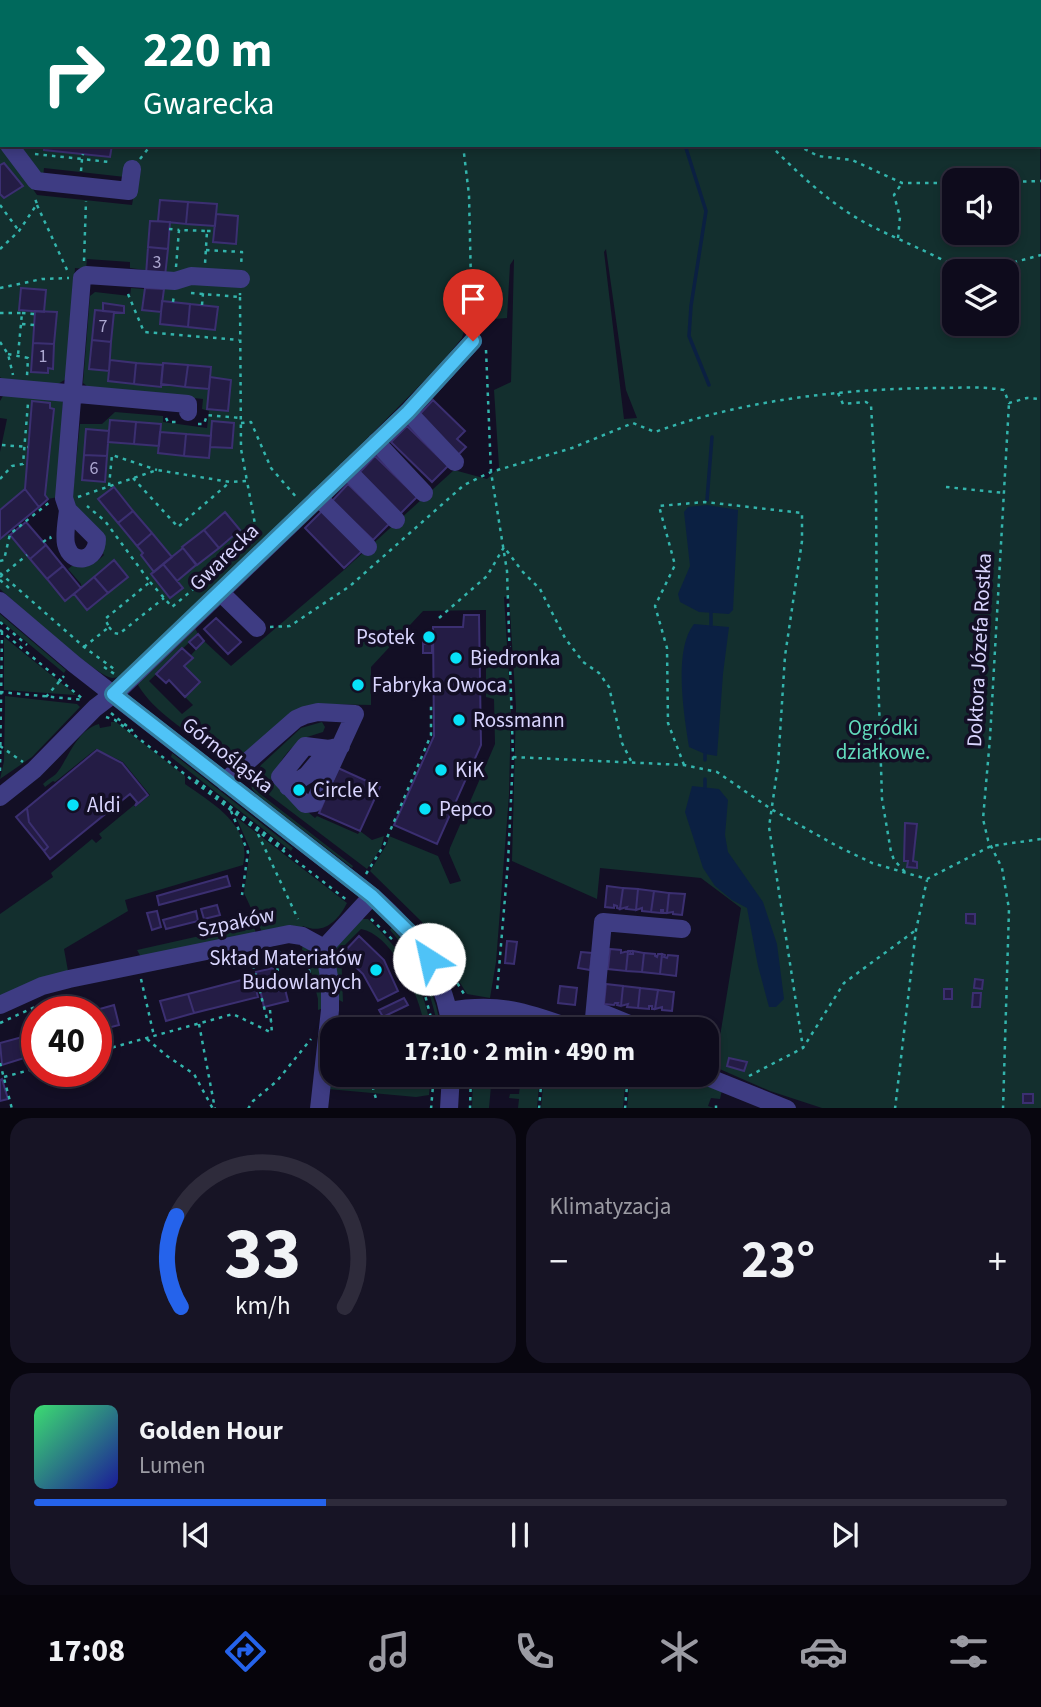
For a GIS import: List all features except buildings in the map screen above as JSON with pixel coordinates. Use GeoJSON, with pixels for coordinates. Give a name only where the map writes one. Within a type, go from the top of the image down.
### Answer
{"type":"FeatureCollection","features":[{"type":"Feature","properties":{"kind":"street"},"geometry":{"type":"LineString","coordinates":[[10,147],[36,181],[129,191],[132,169]]}},
{"type":"Feature","properties":{"kind":"street"},"geometry":{"type":"LineString","coordinates":[[68,510],[64,498],[82,278],[86,275],[175,281],[191,276],[240,288]]}},
{"type":"Feature","properties":{"kind":"street","name":"Gwarecka"},"geometry":{"type":"LineString","coordinates":[[0,797],[408,412],[473,341]]}},
{"type":"Feature","properties":{"kind":"street"},"geometry":{"type":"LineString","coordinates":[[0,387],[27,384],[72,393],[188,404],[188,412]]}},
{"type":"Feature","properties":{"kind":"street"},"geometry":{"type":"LineString","coordinates":[[408,412],[455,462]]}},
{"type":"Feature","properties":{"kind":"street"},"geometry":{"type":"LineString","coordinates":[[376,442],[424,493]]}},
{"type":"Feature","properties":{"kind":"street"},"geometry":{"type":"LineString","coordinates":[[346,470],[396,520]]}},
{"type":"Feature","properties":{"kind":"street"},"geometry":{"type":"LineString","coordinates":[[318,498],[368,547]]}},
{"type":"Feature","properties":{"kind":"street"},"geometry":{"type":"LineString","coordinates":[[220,592],[257,628]]}},
{"type":"Feature","properties":{"kind":"street","name":"Górnośląska"},"geometry":{"type":"LineString","coordinates":[[0,601],[226,783],[364,905],[396,917],[421,948],[440,983],[449,1017]]}},
{"type":"Feature","properties":{"kind":"street"},"geometry":{"type":"LineString","coordinates":[[226,783],[278,735],[305,715],[318,712],[355,714],[329,747],[307,775],[286,785],[305,804],[314,803],[329,747]]}},
{"type":"Feature","properties":{"kind":"street"},"geometry":{"type":"LineString","coordinates":[[0,797],[27,785],[54,761],[61,742]]}},
{"type":"Feature","properties":{"kind":"street"},"geometry":{"type":"LineString","coordinates":[[0,790],[24,772]]}},
{"type":"Feature","properties":{"kind":"street"},"geometry":{"type":"LineString","coordinates":[[319,1108],[330,1010],[330,984],[324,948],[364,905]]}},
{"type":"Feature","properties":{"kind":"street"},"geometry":{"type":"LineString","coordinates":[[594,1017],[603,922],[682,929]]}},
{"type":"Feature","properties":{"kind":"street","name":"Szpaków"},"geometry":{"type":"LineString","coordinates":[[0,1005],[42,986],[69,979],[289,934],[302,932],[324,948]]}},
{"type":"Feature","properties":{"kind":"street"},"geometry":{"type":"LineString","coordinates":[[457,1017],[481,1007],[508,1017]]}},
{"type":"Feature","properties":{"kind":"street"},"geometry":{"type":"LineString","coordinates":[[514,1017],[528,1012],[542,1017]]}},
{"type":"Feature","properties":{"kind":"street"},"geometry":{"type":"LineString","coordinates":[[605,1014],[612,1017]]}},
{"type":"Feature","properties":{"kind":"street"},"geometry":{"type":"LineString","coordinates":[[719,1080],[786,1108]]}},
{"type":"Feature","properties":{"kind":"street"},"geometry":{"type":"LineString","coordinates":[[449,1108],[450,1087]]}},
{"type":"Feature","properties":{"kind":"path"},"geometry":{"type":"LineString","coordinates":[[463,147],[469,195],[473,341],[486,348],[491,472],[507,571],[513,757],[508,862],[496,1000]]}},
{"type":"Feature","properties":{"kind":"path"},"geometry":{"type":"LineString","coordinates":[[772,147],[817,189],[860,219],[944,259]]}},
{"type":"Feature","properties":{"kind":"path"},"geometry":{"type":"LineString","coordinates":[[801,147],[818,156],[852,160],[902,183],[942,183]]}},
{"type":"Feature","properties":{"kind":"path"},"geometry":{"type":"LineString","coordinates":[[34,154],[82,159],[83,154]]}},
{"type":"Feature","properties":{"kind":"path"},"geometry":{"type":"LineString","coordinates":[[1019,181],[1041,181]]}},
{"type":"Feature","properties":{"kind":"path"},"geometry":{"type":"LineString","coordinates":[[898,238],[901,217],[894,195],[902,183]]}},
{"type":"Feature","properties":{"kind":"path"},"geometry":{"type":"LineString","coordinates":[[0,288],[42,279],[73,278],[66,269],[33,194]]}},
{"type":"Feature","properties":{"kind":"path"},"geometry":{"type":"LineString","coordinates":[[0,249],[19,231],[37,204]]}},
{"type":"Feature","properties":{"kind":"path"},"geometry":{"type":"LineString","coordinates":[[0,205],[19,231]]}},
{"type":"Feature","properties":{"kind":"path"},"geometry":{"type":"LineString","coordinates":[[169,229],[179,230]]}},
{"type":"Feature","properties":{"kind":"path"},"geometry":{"type":"LineString","coordinates":[[207,231],[214,231]]}},
{"type":"Feature","properties":{"kind":"path"},"geometry":{"type":"LineString","coordinates":[[1019,261],[1041,255]]}},
{"type":"Feature","properties":{"kind":"path"},"geometry":{"type":"LineString","coordinates":[[240,288],[241,449],[247,481]]}},
{"type":"Feature","properties":{"kind":"path"},"geometry":{"type":"LineString","coordinates":[[202,305],[203,293]]}},
{"type":"Feature","properties":{"kind":"path"},"geometry":{"type":"LineString","coordinates":[[128,294],[144,332],[240,340]]}},
{"type":"Feature","properties":{"kind":"path"},"geometry":{"type":"LineString","coordinates":[[0,313],[35,314]]}},
{"type":"Feature","properties":{"kind":"path"},"geometry":{"type":"LineString","coordinates":[[18,355],[22,313]]}},
{"type":"Feature","properties":{"kind":"path"},"geometry":{"type":"LineString","coordinates":[[22,324],[34,325]]}},
{"type":"Feature","properties":{"kind":"path"},"geometry":{"type":"LineString","coordinates":[[0,342],[8,354],[14,378],[27,384]]}},
{"type":"Feature","properties":{"kind":"path"},"geometry":{"type":"LineString","coordinates":[[0,479],[12,466],[23,464],[27,446],[28,358],[8,354]]}},
{"type":"Feature","properties":{"kind":"path"},"geometry":{"type":"LineString","coordinates":[[491,472],[572,448],[633,423],[655,432],[729,409],[838,393],[903,388],[984,387],[1004,390],[1009,404],[1027,398],[1041,399]]}},
{"type":"Feature","properties":{"kind":"path"},"geometry":{"type":"LineString","coordinates":[[838,393],[843,404],[866,402],[872,405],[877,505],[877,639],[882,799],[891,852],[900,869],[908,874]]}},
{"type":"Feature","properties":{"kind":"path","name":"Doktora Józefa Rostka"},"geometry":{"type":"LineString","coordinates":[[1003,1108],[1009,909],[1002,868],[985,832],[983,819],[1009,404]]}},
{"type":"Feature","properties":{"kind":"path"},"geometry":{"type":"LineString","coordinates":[[241,423],[251,422],[271,468],[300,501]]}},
{"type":"Feature","properties":{"kind":"path"},"geometry":{"type":"LineString","coordinates":[[2,445],[27,446]]}},
{"type":"Feature","properties":{"kind":"path"},"geometry":{"type":"LineString","coordinates":[[109,486],[112,455],[157,470]]}},
{"type":"Feature","properties":{"kind":"path"},"geometry":{"type":"LineString","coordinates":[[133,478],[178,527],[230,482]]}},
{"type":"Feature","properties":{"kind":"path"},"geometry":{"type":"LineString","coordinates":[[946,487],[1004,493]]}},
{"type":"Feature","properties":{"kind":"path"},"geometry":{"type":"LineString","coordinates":[[684,765],[668,723],[667,649],[655,606],[675,565],[659,506],[705,502],[802,513],[802,541],[785,656],[778,765],[769,827],[803,1048]]}},
{"type":"Feature","properties":{"kind":"path"},"geometry":{"type":"LineString","coordinates":[[150,582],[172,607],[256,536]]}},
{"type":"Feature","properties":{"kind":"path"},"geometry":{"type":"LineString","coordinates":[[439,618],[487,576],[503,547]]}},
{"type":"Feature","properties":{"kind":"path"},"geometry":{"type":"LineString","coordinates":[[503,547],[540,589],[565,638],[583,662],[599,673],[609,687],[622,743],[632,763]]}},
{"type":"Feature","properties":{"kind":"path"},"geometry":{"type":"LineString","coordinates":[[1,576],[27,555]]}},
{"type":"Feature","properties":{"kind":"path"},"geometry":{"type":"LineString","coordinates":[[1,576],[84,646],[111,692],[111,721],[115,720],[348,902],[348,905],[364,905]]}},
{"type":"Feature","properties":{"kind":"path"},"geometry":{"type":"LineString","coordinates":[[1,576],[83,651],[111,692],[364,905],[402,947],[383,931]]}},
{"type":"Feature","properties":{"kind":"path"},"geometry":{"type":"LineString","coordinates":[[83,651],[84,646],[108,628],[119,634],[164,598]]}},
{"type":"Feature","properties":{"kind":"path"},"geometry":{"type":"LineString","coordinates":[[1,631],[84,700],[1,692]]}},
{"type":"Feature","properties":{"kind":"path"},"geometry":{"type":"LineString","coordinates":[[0,771],[1,631]]}},
{"type":"Feature","properties":{"kind":"path"},"geometry":{"type":"LineString","coordinates":[[46,697],[64,676]]}},
{"type":"Feature","properties":{"kind":"path"},"geometry":{"type":"LineString","coordinates":[[366,874],[384,845],[431,735],[431,706]]}},
{"type":"Feature","properties":{"kind":"path"},"geometry":{"type":"LineString","coordinates":[[1,746],[24,772]]}},
{"type":"Feature","properties":{"kind":"path"},"geometry":{"type":"LineString","coordinates":[[513,757],[684,765],[717,772],[771,809],[856,855],[927,879],[992,846],[1041,839]]}},
{"type":"Feature","properties":{"kind":"path"},"geometry":{"type":"LineString","coordinates":[[231,811],[248,852],[242,895]]}},
{"type":"Feature","properties":{"kind":"path"},"geometry":{"type":"LineString","coordinates":[[256,831],[302,932],[298,951],[304,953],[317,1001]]}},
{"type":"Feature","properties":{"kind":"path"},"geometry":{"type":"LineString","coordinates":[[895,1108],[916,930],[927,879]]}},
{"type":"Feature","properties":{"kind":"path"},"geometry":{"type":"LineString","coordinates":[[737,1087],[748,1077],[803,1048],[844,983],[916,930]]}},
{"type":"Feature","properties":{"kind":"path"},"geometry":{"type":"LineString","coordinates":[[271,953],[289,949]]}},
{"type":"Feature","properties":{"kind":"path"},"geometry":{"type":"LineString","coordinates":[[280,951],[276,967],[281,988],[285,987]]}},
{"type":"Feature","properties":{"kind":"path"},"geometry":{"type":"LineString","coordinates":[[261,955],[251,957],[267,1019],[272,1022]]}},
{"type":"Feature","properties":{"kind":"path"},"geometry":{"type":"LineString","coordinates":[[410,959],[431,1017]]}},
{"type":"Feature","properties":{"kind":"path"},"geometry":{"type":"LineString","coordinates":[[134,981],[141,979],[154,1036]]}},
{"type":"Feature","properties":{"kind":"path"},"geometry":{"type":"LineString","coordinates":[[112,1048],[233,1014],[272,1033],[270,1010]]}},
{"type":"Feature","properties":{"kind":"path"},"geometry":{"type":"LineString","coordinates":[[0,1023],[21,1013]]}},
{"type":"Feature","properties":{"kind":"path"},"geometry":{"type":"LineString","coordinates":[[199,1024],[214,1108]]}},
{"type":"Feature","properties":{"kind":"path"},"geometry":{"type":"LineString","coordinates":[[248,1108],[277,1080],[314,1036],[313,1049]]}},
{"type":"Feature","properties":{"kind":"path"},"geometry":{"type":"LineString","coordinates":[[146,1038],[194,1074],[214,1108]]}},
{"type":"Feature","properties":{"kind":"path"},"geometry":{"type":"LineString","coordinates":[[0,1062],[12,1108]]}},
{"type":"Feature","properties":{"kind":"path"},"geometry":{"type":"LineString","coordinates":[[4,1077],[21,1072]]}},
{"type":"Feature","properties":{"kind":"path"},"geometry":{"type":"LineString","coordinates":[[373,1087],[377,1102]]}},
{"type":"Feature","properties":{"kind":"path"},"geometry":{"type":"LineString","coordinates":[[431,1108],[433,1087]]}},
{"type":"Feature","properties":{"kind":"path"},"geometry":{"type":"LineString","coordinates":[[470,1108],[471,1087]]}},
{"type":"Feature","properties":{"kind":"path"},"geometry":{"type":"LineString","coordinates":[[539,1108],[541,1087]]}},
{"type":"Feature","properties":{"kind":"path"},"geometry":{"type":"LineString","coordinates":[[625,1108],[627,1087]]}},
{"type":"Feature","properties":{"kind":"path"},"geometry":{"type":"LineString","coordinates":[[716,1102],[716,1108]]}},
{"type":"Feature","properties":{"kind":"green space","name":"Ogródki działkowe."},"geometry":{"type":"Polygon","coordinates":[[[0,147],[4,147],[37,195],[132,205],[138,170],[125,177],[44,168],[43,178],[15,147],[1040,147],[1041,1108],[822,1108],[770,1091],[719,1069],[719,1043],[741,908],[701,878],[600,868],[597,899],[512,861],[516,707],[509,596],[504,597],[511,709],[509,795],[496,962],[490,998],[467,994],[422,922],[370,871],[389,836],[438,856],[450,884],[461,881],[449,853],[450,848],[495,744],[494,699],[486,697],[486,610],[423,611],[371,667],[371,705],[322,704],[240,757],[236,751],[224,754],[212,750],[162,712],[138,685],[140,679],[195,628],[198,634],[149,681],[182,714],[193,705],[185,697],[200,682],[184,666],[204,641],[231,666],[344,570],[454,470],[487,479],[499,467],[494,390],[511,382],[514,259],[510,265],[507,318],[467,319],[462,338],[439,366],[128,673],[112,678],[103,674],[56,638],[0,589],[0,539],[8,533],[65,601],[74,594],[87,610],[127,577],[114,561],[81,588],[81,584],[68,569],[73,565],[90,565],[104,555],[72,501],[80,424],[102,424],[115,412],[163,416],[163,422],[207,428],[209,411],[202,409],[203,399],[88,387],[83,383],[90,296],[95,292],[130,296],[131,288],[144,289],[145,270],[130,268],[130,262],[87,259],[86,269],[75,268],[66,379],[58,384],[4,380],[0,377],[0,147]],[[606,249],[604,252],[624,419],[637,418],[626,390],[606,249]]]}},
{"type":"Feature","properties":{"kind":"green space"},"geometry":{"type":"Polygon","coordinates":[[[4,394],[60,399],[63,402],[58,497],[48,499],[45,495],[54,409],[50,408],[50,403],[33,401],[25,489],[0,510],[0,452],[7,419],[0,418],[0,401],[4,394]]]}},
{"type":"Feature","properties":{"kind":"green space"},"geometry":{"type":"Polygon","coordinates":[[[0,614],[66,670],[64,673],[0,620],[0,614]]]}},
{"type":"Feature","properties":{"kind":"green space"},"geometry":{"type":"Polygon","coordinates":[[[4,637],[76,695],[4,690],[4,637]]]}},
{"type":"Feature","properties":{"kind":"green space"},"geometry":{"type":"Polygon","coordinates":[[[5,696],[77,704],[80,707],[32,757],[0,779],[4,761],[5,696]]]}},
{"type":"Feature","properties":{"kind":"green space"},"geometry":{"type":"Polygon","coordinates":[[[111,722],[116,722],[185,776],[185,784],[228,817],[242,839],[243,865],[125,900],[128,911],[64,949],[68,971],[0,997],[0,914],[53,877],[51,873],[92,839],[96,843],[102,838],[99,834],[150,795],[123,762],[96,749],[55,782],[45,787],[43,784],[56,774],[84,732],[99,724],[100,728],[111,726],[111,722]]]}},
{"type":"Feature","properties":{"kind":"green space"},"geometry":{"type":"Polygon","coordinates":[[[322,722],[325,727],[323,732],[307,737],[307,740],[295,745],[281,762],[271,781],[315,818],[317,816],[358,834],[360,831],[372,840],[384,836],[381,848],[367,869],[260,788],[257,782],[261,765],[301,728],[322,722]]]}},
{"type":"Feature","properties":{"kind":"green space"},"geometry":{"type":"Polygon","coordinates":[[[172,753],[293,848],[291,851],[171,757],[172,753]]]}},
{"type":"Feature","properties":{"kind":"green space"},"geometry":{"type":"Polygon","coordinates":[[[249,778],[252,778],[253,786],[259,793],[353,866],[352,868],[258,796],[252,789],[249,778]]]}},
{"type":"Feature","properties":{"kind":"green space"},"geometry":{"type":"Polygon","coordinates":[[[236,817],[347,903],[335,921],[317,929],[303,926],[301,929],[262,932],[244,893],[250,849],[236,817]]]}},
{"type":"Feature","properties":{"kind":"green space"},"geometry":{"type":"Polygon","coordinates":[[[361,919],[368,919],[410,968],[423,996],[428,1017],[422,1017],[412,986],[395,955],[373,934],[361,929],[341,949],[343,1002],[337,999],[333,950],[361,919]]]}},
{"type":"Feature","properties":{"kind":"green space"},"geometry":{"type":"Polygon","coordinates":[[[253,924],[256,933],[141,957],[137,950],[253,924]]]}},
{"type":"Feature","properties":{"kind":"green space"},"geometry":{"type":"Polygon","coordinates":[[[392,927],[424,974],[438,1017],[435,1017],[422,976],[390,930],[392,927]]]}},
{"type":"Feature","properties":{"kind":"green space"},"geometry":{"type":"Polygon","coordinates":[[[303,942],[318,959],[324,1008],[318,1010],[318,999],[306,952],[302,950],[303,942]]]}},
{"type":"Feature","properties":{"kind":"green space"},"geometry":{"type":"Polygon","coordinates":[[[430,1087],[429,1095],[416,1097],[328,1089],[430,1087]]]}},
{"type":"Feature","properties":{"kind":"green space"},"geometry":{"type":"Polygon","coordinates":[[[473,1087],[491,1087],[489,1108],[472,1108],[473,1087]]]}},
{"type":"Feature","properties":{"kind":"green space"},"geometry":{"type":"Polygon","coordinates":[[[520,1087],[539,1087],[537,1108],[518,1108],[519,1099],[509,1098],[510,1094],[519,1094],[520,1087]]]}},
{"type":"Feature","properties":{"kind":"green space"},"geometry":{"type":"Polygon","coordinates":[[[543,1087],[625,1087],[623,1108],[541,1108],[543,1087]]]}},
{"type":"Feature","properties":{"kind":"green space"},"geometry":{"type":"Polygon","coordinates":[[[629,1087],[713,1087],[722,1090],[720,1099],[711,1098],[708,1106],[714,1108],[627,1108],[629,1087]]]}},
{"type":"Feature","properties":{"kind":"water"},"geometry":{"type":"Polygon","coordinates":[[[707,505],[738,510],[733,610],[729,614],[699,612],[680,602],[678,594],[690,566],[684,512],[688,507],[707,505]]]}},
{"type":"Feature","properties":{"kind":"water"},"geometry":{"type":"Polygon","coordinates":[[[694,624],[729,627],[717,756],[689,747],[682,666],[688,635],[694,624]]]}},
{"type":"Feature","properties":{"kind":"water"},"geometry":{"type":"Polygon","coordinates":[[[692,786],[719,789],[728,800],[725,835],[728,852],[763,902],[777,944],[784,999],[776,1007],[769,1007],[747,908],[715,886],[703,868],[685,812],[692,786]]]}},
{"type":"Feature","properties":{"kind":"waterway"},"geometry":{"type":"LineString","coordinates":[[686,147],[706,211],[689,336],[709,385]]}},
{"type":"Feature","properties":{"kind":"waterway"},"geometry":{"type":"LineString","coordinates":[[707,500],[712,437]]}},
{"type":"Feature","properties":{"kind":"waterway"},"geometry":{"type":"LineString","coordinates":[[711,612],[711,625]]}},
{"type":"Feature","properties":{"kind":"waterway"},"geometry":{"type":"LineString","coordinates":[[705,754],[705,760]]}},
{"type":"Feature","properties":{"kind":"waterway"},"geometry":{"type":"LineString","coordinates":[[705,779],[705,787]]}},
{"type":"Feature","properties":{"kind":"place","name":"Psotek"},"geometry":{"type":"Point","coordinates":[429,637]}},
{"type":"Feature","properties":{"kind":"place","name":"Biedronka"},"geometry":{"type":"Point","coordinates":[456,658]}},
{"type":"Feature","properties":{"kind":"place","name":"Fabryka Owoca"},"geometry":{"type":"Point","coordinates":[358,685]}},
{"type":"Feature","properties":{"kind":"place","name":"Rossmann"},"geometry":{"type":"Point","coordinates":[459,720]}},
{"type":"Feature","properties":{"kind":"place","name":"KiK"},"geometry":{"type":"Point","coordinates":[441,770]}},
{"type":"Feature","properties":{"kind":"place","name":"Circle K"},"geometry":{"type":"Point","coordinates":[299,790]}},
{"type":"Feature","properties":{"kind":"place","name":"Aldi"},"geometry":{"type":"Point","coordinates":[73,805]}},
{"type":"Feature","properties":{"kind":"place","name":"Pepco"},"geometry":{"type":"Point","coordinates":[425,809]}},
{"type":"Feature","properties":{"kind":"place","name":"Skład Materiałów Budowlanych"},"geometry":{"type":"Point","coordinates":[376,970]}},
{"type":"Feature","properties":{"kind":"route"},"geometry":{"type":"LineString","coordinates":[[429,959],[396,917],[372,896],[113,694],[408,412],[473,341]]}}]}
